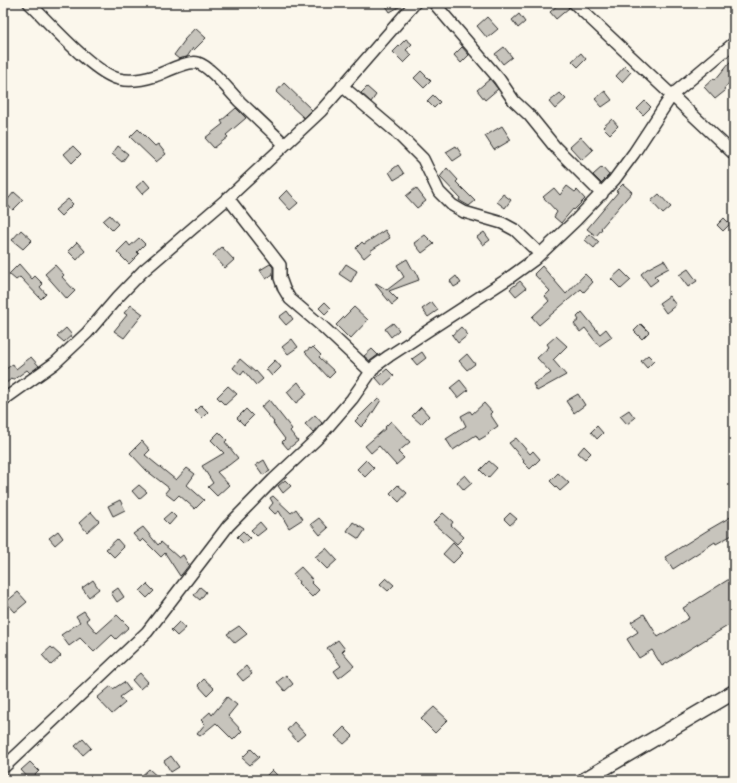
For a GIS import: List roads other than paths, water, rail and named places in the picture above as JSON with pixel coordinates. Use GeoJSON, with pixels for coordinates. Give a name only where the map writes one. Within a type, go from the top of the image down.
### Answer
{"type":"FeatureCollection","features":[{"type":"Feature","properties":{"kind":"main road"},"geometry":{"type":"LineString","coordinates":[[584,780],[734,692]]}},
{"type":"Feature","properties":{"kind":"street"},"geometry":{"type":"LineString","coordinates":[[29,3],[90,62],[105,74],[120,80],[135,80],[154,76],[191,62],[198,63],[209,70],[284,144]]}},
{"type":"Feature","properties":{"kind":"street"},"geometry":{"type":"LineString","coordinates":[[3,400],[55,363],[87,333],[143,271],[228,198],[321,111],[415,3]]}},
{"type":"Feature","properties":{"kind":"street"},"geometry":{"type":"LineString","coordinates":[[434,3],[499,79],[514,101],[530,116],[555,147],[602,194]]}},
{"type":"Feature","properties":{"kind":"street"},"geometry":{"type":"LineString","coordinates":[[574,3],[734,154]]}},
{"type":"Feature","properties":{"kind":"street"},"geometry":{"type":"LineString","coordinates":[[3,768],[147,632],[228,526],[273,480],[320,436],[352,400],[375,366],[506,280],[540,254],[602,194],[614,180],[672,96],[734,43]]}},
{"type":"Feature","properties":{"kind":"street"},"geometry":{"type":"LineString","coordinates":[[342,86],[395,131],[424,159],[439,192],[452,205],[464,212],[502,223],[515,230],[540,254]]}},
{"type":"Feature","properties":{"kind":"street"},"geometry":{"type":"LineString","coordinates":[[228,198],[280,265],[280,278],[290,299],[323,327],[371,372]]}}]}
